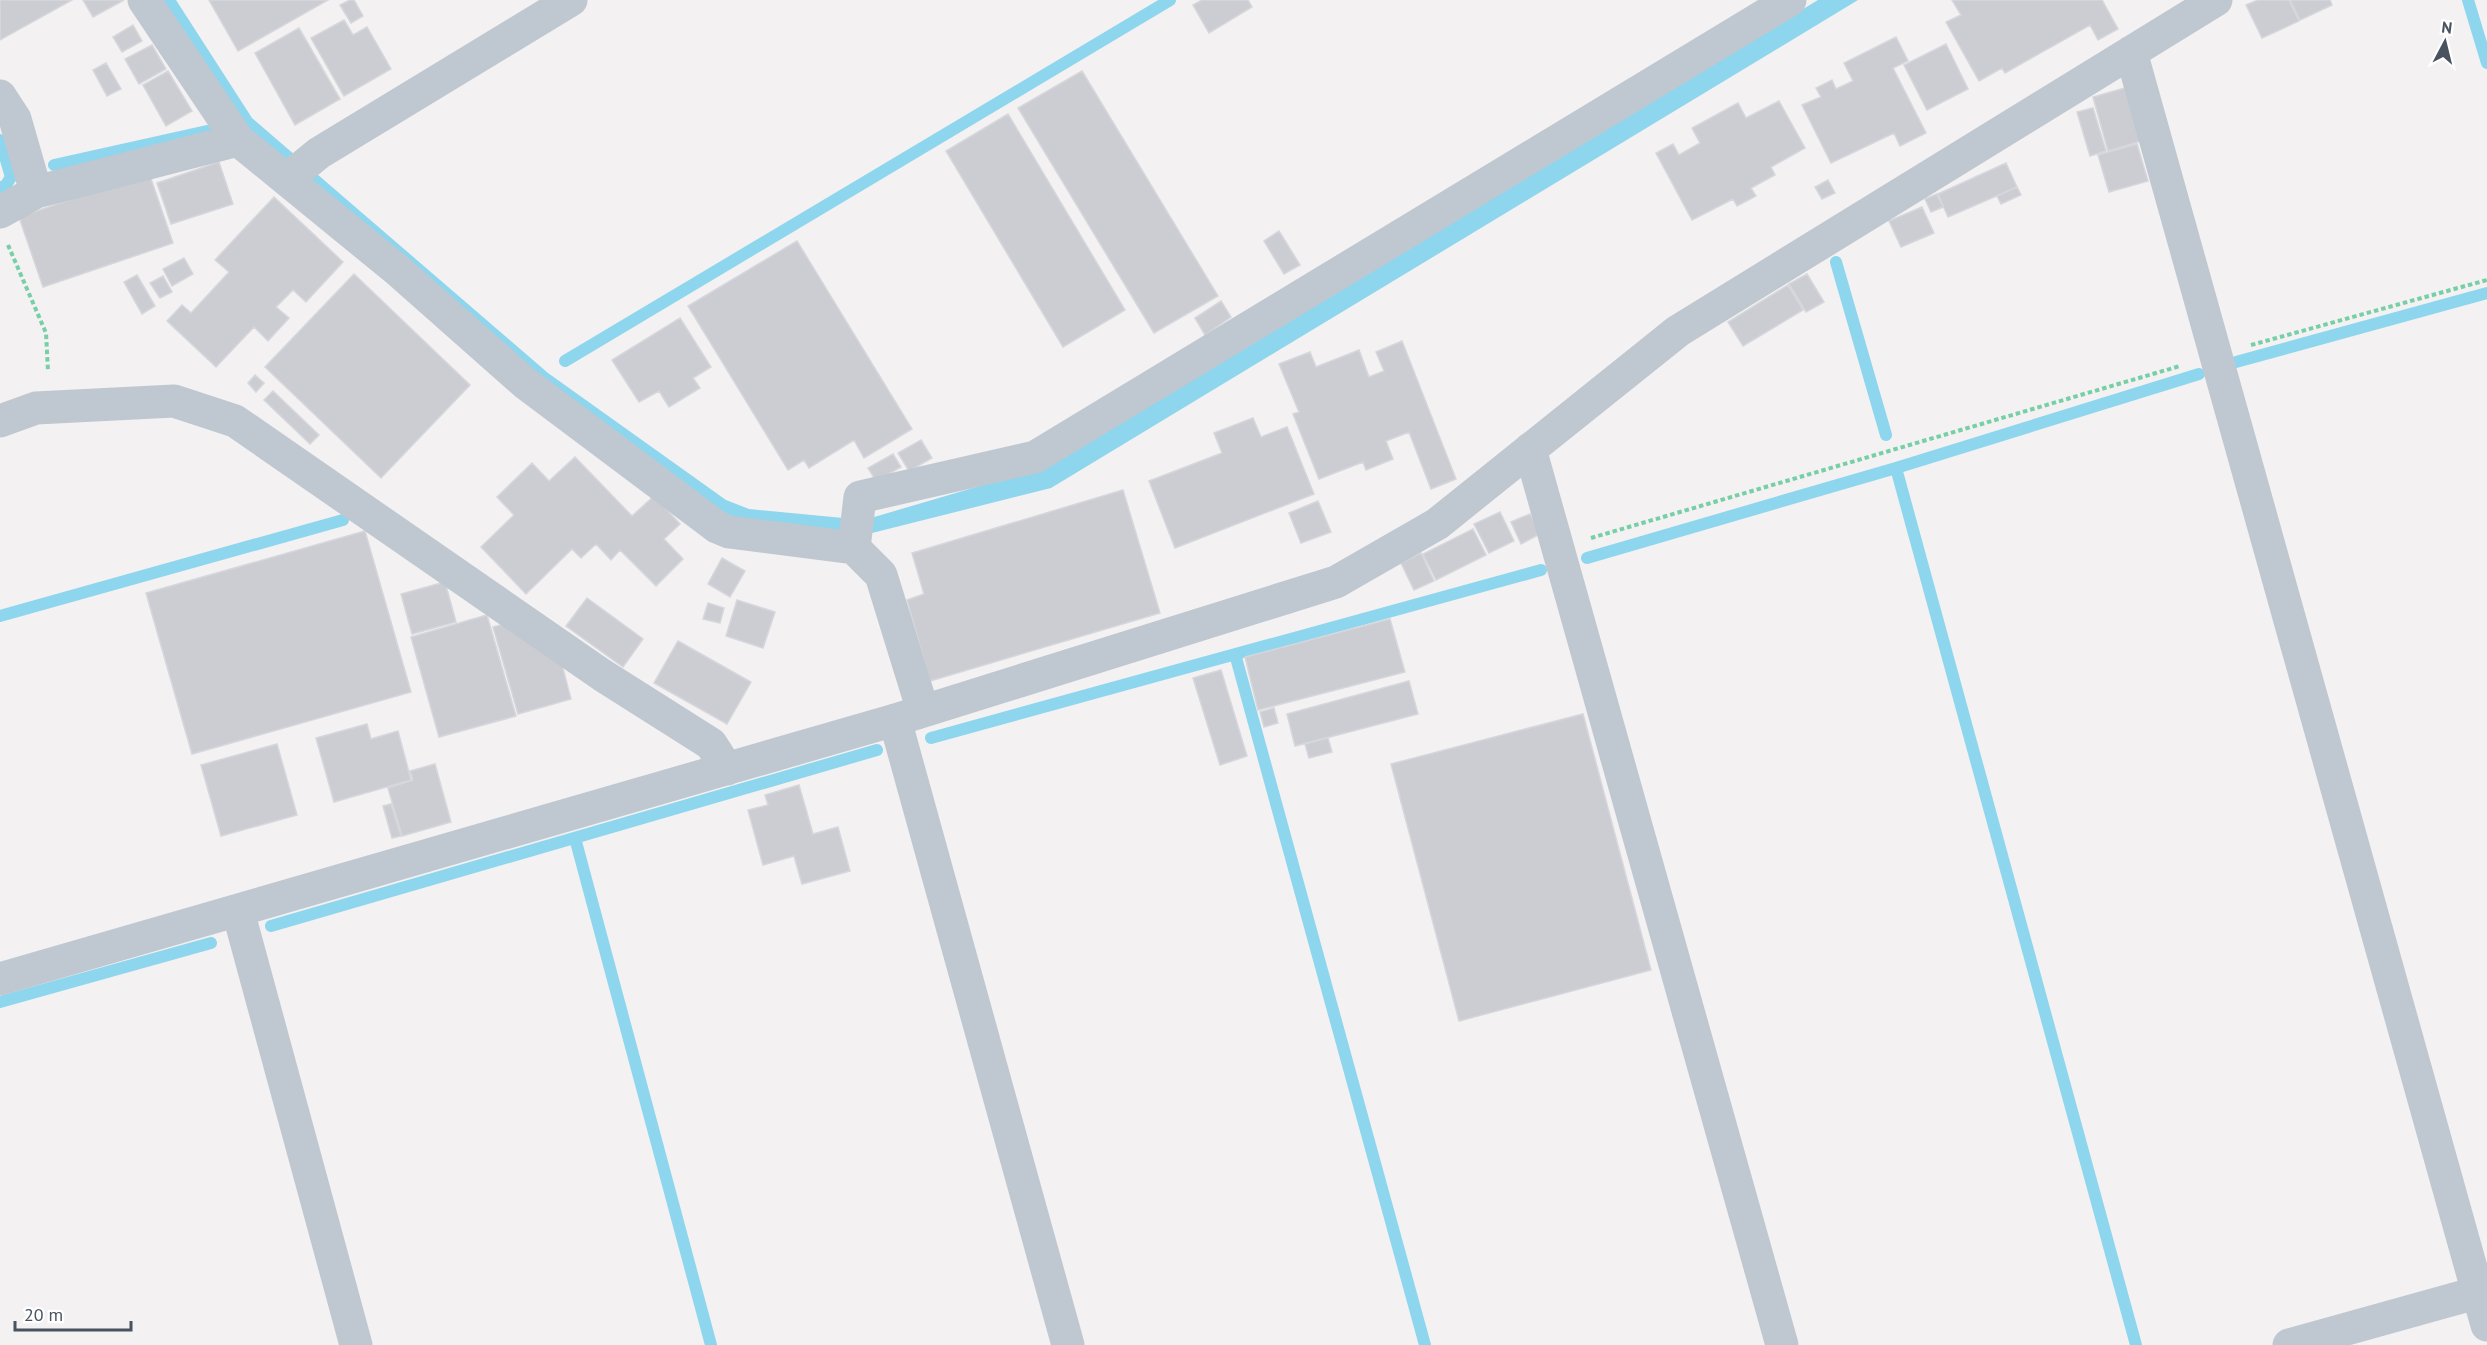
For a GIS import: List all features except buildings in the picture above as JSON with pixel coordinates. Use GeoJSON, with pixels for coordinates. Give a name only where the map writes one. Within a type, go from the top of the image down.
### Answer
{"type":"FeatureCollection","features":[{"type":"Feature","properties":{"kind":"street"},"geometry":{"type":"LineString","coordinates":[[144,0],[238,140],[290,177],[525,383],[717,527],[729,532],[854,544],[881,575],[909,715],[1068,1345]]}},
{"type":"Feature","properties":{"kind":"street"},"geometry":{"type":"LineString","coordinates":[[290,177],[319,153],[571,0]]}},
{"type":"Feature","properties":{"kind":"street"},"geometry":{"type":"LineString","coordinates":[[854,544],[860,497],[1035,457],[1790,0]]}},
{"type":"Feature","properties":{"kind":"street"},"geometry":{"type":"LineString","coordinates":[[0,979],[909,715],[1336,582],[1437,524],[1678,331],[2216,0]]}},
{"type":"Feature","properties":{"kind":"street"},"geometry":{"type":"LineString","coordinates":[[2132,52],[2215,355],[2482,1291],[2487,1325]]}},
{"type":"Feature","properties":{"kind":"street"},"geometry":{"type":"LineString","coordinates":[[0,96],[15,119],[36,192]]}},
{"type":"Feature","properties":{"kind":"street"},"geometry":{"type":"LineString","coordinates":[[2,225],[36,192],[238,140]]}},
{"type":"Feature","properties":{"kind":"street"},"geometry":{"type":"LineString","coordinates":[[0,421],[36,408],[174,402],[235,421],[602,675],[711,744],[727,769]]}},
{"type":"Feature","properties":{"kind":"street"},"geometry":{"type":"LineString","coordinates":[[1530,449],[1782,1345]]}},
{"type":"Feature","properties":{"kind":"street"},"geometry":{"type":"LineString","coordinates":[[238,911],[356,1345]]}},
{"type":"Feature","properties":{"kind":"street"},"geometry":{"type":"LineString","coordinates":[[2289,1345],[2482,1291]]}},
{"type":"Feature","properties":{"kind":"path"},"geometry":{"type":"LineString","coordinates":[[2,225],[46,333],[50,408]]}},
{"type":"Feature","properties":{"kind":"path"},"geometry":{"type":"LineString","coordinates":[[1559,547],[2215,355],[2487,280]]}},
{"type":"Feature","properties":{"kind":"water"},"geometry":{"type":"Polygon","coordinates":[[[156,0],[176,0],[252,118],[548,373],[726,500],[749,509],[864,520],[1044,467],[1818,0],[1858,0],[1051,488],[872,533],[733,521],[530,376],[239,122],[156,0]]]}},
{"type":"Feature","properties":{"kind":"waterway"},"geometry":{"type":"LineString","coordinates":[[565,361],[1170,0]]}},
{"type":"Feature","properties":{"kind":"waterway"},"geometry":{"type":"LineString","coordinates":[[2468,0],[2487,63]]}},
{"type":"Feature","properties":{"kind":"waterway"},"geometry":{"type":"LineString","coordinates":[[54,165],[207,131]]}},
{"type":"Feature","properties":{"kind":"waterway"},"geometry":{"type":"LineString","coordinates":[[0,140],[11,177],[6,185],[0,188]]}},
{"type":"Feature","properties":{"kind":"waterway"},"geometry":{"type":"LineString","coordinates":[[1836,262],[1886,435]]}},
{"type":"Feature","properties":{"kind":"waterway"},"geometry":{"type":"LineString","coordinates":[[2236,362],[2487,293]]}},
{"type":"Feature","properties":{"kind":"waterway"},"geometry":{"type":"LineString","coordinates":[[1587,558],[1896,468],[2199,374]]}},
{"type":"Feature","properties":{"kind":"waterway"},"geometry":{"type":"LineString","coordinates":[[1896,468],[2136,1345]]}},
{"type":"Feature","properties":{"kind":"waterway"},"geometry":{"type":"LineString","coordinates":[[0,616],[343,520]]}},
{"type":"Feature","properties":{"kind":"waterway"},"geometry":{"type":"LineString","coordinates":[[931,738],[1541,570]]}},
{"type":"Feature","properties":{"kind":"waterway"},"geometry":{"type":"LineString","coordinates":[[1235,654],[1425,1345]]}},
{"type":"Feature","properties":{"kind":"waterway"},"geometry":{"type":"LineString","coordinates":[[271,926],[877,750]]}},
{"type":"Feature","properties":{"kind":"waterway"},"geometry":{"type":"LineString","coordinates":[[575,838],[711,1345]]}},
{"type":"Feature","properties":{"kind":"waterway"},"geometry":{"type":"LineString","coordinates":[[0,1002],[211,943]]}}]}
